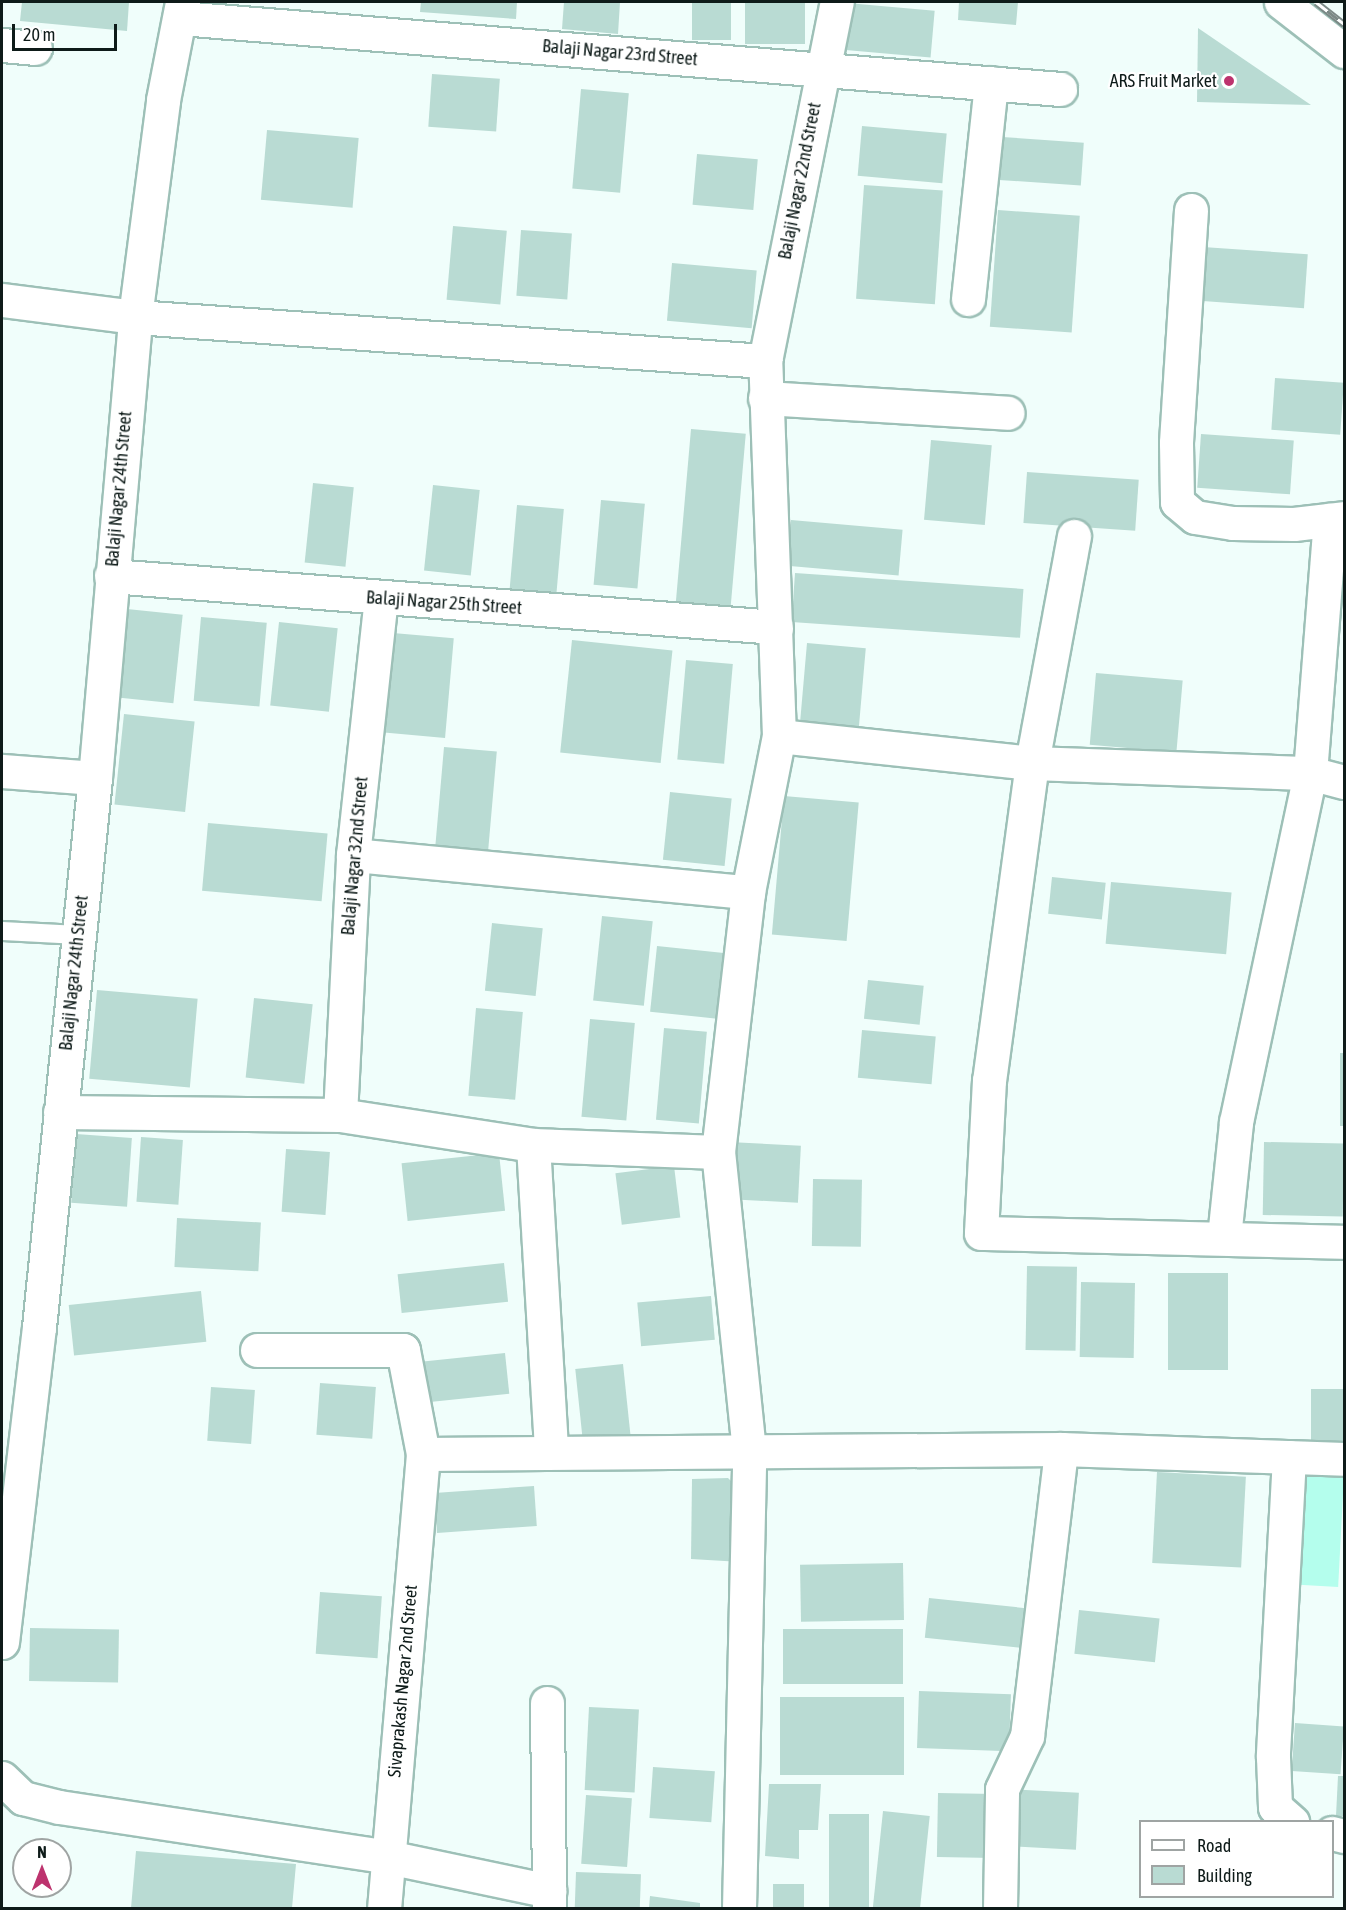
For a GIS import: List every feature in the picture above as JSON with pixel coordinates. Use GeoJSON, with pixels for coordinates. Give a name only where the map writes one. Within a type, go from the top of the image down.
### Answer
{"type":"FeatureCollection","features":[{"type":"Feature","properties":{"kind":"street","name":"Balaji Nagar 22nd Street"},"geometry":{"type":"LineString","coordinates":[[739,1908],[749,1451],[718,1152],[748,892],[779,736],[765,361],[821,70],[837,2]]}},
{"type":"Feature","properties":{"kind":"street"},"geometry":{"type":"LineString","coordinates":[[1281,2],[1344,51]]}},
{"type":"Feature","properties":{"kind":"street","name":"Balaji Nagar 23rd Street"},"geometry":{"type":"LineString","coordinates":[[181,10],[821,70],[1060,89]]}},
{"type":"Feature","properties":{"kind":"street","name":"Balaji Nagar 24th Street"},"geometry":{"type":"LineString","coordinates":[[2,1632],[95,778],[135,317],[163,100],[181,10]]}},
{"type":"Feature","properties":{"kind":"street"},"geometry":{"type":"LineString","coordinates":[[2,45],[35,48]]}},
{"type":"Feature","properties":{"kind":"street"},"geometry":{"type":"LineString","coordinates":[[968,299],[991,83]]}},
{"type":"Feature","properties":{"kind":"street"},"geometry":{"type":"LineString","coordinates":[[1191,210],[1176,443],[1177,502],[1195,518],[1233,523],[1337,519],[1310,773],[1236,1122],[1224,1237]]}},
{"type":"Feature","properties":{"kind":"street"},"geometry":{"type":"LineString","coordinates":[[2,300],[135,317],[765,361]]}},
{"type":"Feature","properties":{"kind":"street"},"geometry":{"type":"LineString","coordinates":[[765,398],[1008,413]]}},
{"type":"Feature","properties":{"kind":"street"},"geometry":{"type":"LineString","coordinates":[[1074,536],[1032,763],[989,1080],[981,1233],[1224,1237],[1344,1242]]}},
{"type":"Feature","properties":{"kind":"street","name":"Balaji Nagar 25th Street"},"geometry":{"type":"LineString","coordinates":[[111,576],[776,627]]}},
{"type":"Feature","properties":{"kind":"street","name":"Balaji Nagar 32nd Street"},"geometry":{"type":"LineString","coordinates":[[340,1115],[353,855],[381,598]]}},
{"type":"Feature","properties":{"kind":"street"},"geometry":{"type":"LineString","coordinates":[[779,736],[1032,763],[1310,773],[1344,782]]}},
{"type":"Feature","properties":{"kind":"street"},"geometry":{"type":"LineString","coordinates":[[2,771],[95,778]]}},
{"type":"Feature","properties":{"kind":"street"},"geometry":{"type":"LineString","coordinates":[[353,855],[748,892]]}},
{"type":"Feature","properties":{"kind":"street"},"geometry":{"type":"LineString","coordinates":[[60,1112],[340,1115],[532,1145],[718,1152]]}},
{"type":"Feature","properties":{"kind":"street"},"geometry":{"type":"LineString","coordinates":[[532,1145],[551,1450]]}},
{"type":"Feature","properties":{"kind":"street","name":"Sivaprakash Nagar 2nd Street"},"geometry":{"type":"LineString","coordinates":[[257,1350],[403,1350],[423,1454],[384,1908]]}},
{"type":"Feature","properties":{"kind":"street"},"geometry":{"type":"LineString","coordinates":[[423,1454],[551,1450],[1061,1449],[1344,1459]]}},
{"type":"Feature","properties":{"kind":"street"},"geometry":{"type":"LineString","coordinates":[[1000,1908],[1002,1789],[1027,1736],[1061,1449]]}},
{"type":"Feature","properties":{"kind":"street"},"geometry":{"type":"LineString","coordinates":[[1289,1457],[1273,1757],[1275,1807],[1291,1820]]}},
{"type":"Feature","properties":{"kind":"street"},"geometry":{"type":"LineString","coordinates":[[2,1778],[23,1798],[59,1807],[388,1857],[549,1900],[547,1703]]}},
{"type":"Feature","properties":{"kind":"lane"},"geometry":{"type":"LineString","coordinates":[[2,931],[78,935]]}},
{"type":"Feature","properties":{"kind":"green space"},"geometry":{"type":"Polygon","coordinates":[[[1305,1474],[1344,1476],[1338,1587],[1299,1585],[1305,1474]]]}},
{"type":"Feature","properties":{"kind":"building"},"geometry":{"type":"Polygon","coordinates":[[[22,2],[129,2],[127,31],[20,21],[22,2]]]}},
{"type":"Feature","properties":{"kind":"building"},"geometry":{"type":"Polygon","coordinates":[[[421,2],[517,2],[516,19],[420,12],[421,2]]]}},
{"type":"Feature","properties":{"kind":"building"},"geometry":{"type":"Polygon","coordinates":[[[564,2],[620,2],[618,34],[562,29],[564,2]]]}},
{"type":"Feature","properties":{"kind":"building"},"geometry":{"type":"Polygon","coordinates":[[[692,2],[731,2],[731,40],[692,40],[692,2]]]}},
{"type":"Feature","properties":{"kind":"building"},"geometry":{"type":"Polygon","coordinates":[[[745,2],[805,2],[805,44],[745,44],[745,2]]]}},
{"type":"Feature","properties":{"kind":"building"},"geometry":{"type":"Polygon","coordinates":[[[959,2],[1018,2],[1016,25],[958,20],[959,2]]]}},
{"type":"Feature","properties":{"kind":"building"},"geometry":{"type":"Polygon","coordinates":[[[847,3],[935,11],[931,57],[843,50],[847,3]]]}},
{"type":"Feature","properties":{"kind":"building"},"geometry":{"type":"Polygon","coordinates":[[[1198,28],[1311,105],[1197,102],[1198,28]]]}},
{"type":"Feature","properties":{"kind":"building"},"geometry":{"type":"Polygon","coordinates":[[[432,74],[500,79],[496,132],[428,127],[432,74]]]}},
{"type":"Feature","properties":{"kind":"building"},"geometry":{"type":"Polygon","coordinates":[[[581,89],[629,93],[620,193],[572,189],[581,89]]]}},
{"type":"Feature","properties":{"kind":"building"},"geometry":{"type":"Polygon","coordinates":[[[862,126],[947,133],[942,183],[858,176],[862,126]]]}},
{"type":"Feature","properties":{"kind":"building"},"geometry":{"type":"Polygon","coordinates":[[[267,130],[359,138],[353,208],[261,200],[267,130]]]}},
{"type":"Feature","properties":{"kind":"building"},"geometry":{"type":"Polygon","coordinates":[[[1002,137],[1084,143],[1081,186],[999,180],[1002,137]]]}},
{"type":"Feature","properties":{"kind":"building"},"geometry":{"type":"Polygon","coordinates":[[[697,154],[758,159],[753,210],[693,205],[697,154]]]}},
{"type":"Feature","properties":{"kind":"building"},"geometry":{"type":"Polygon","coordinates":[[[864,185],[943,191],[935,304],[856,299],[864,185]]]}},
{"type":"Feature","properties":{"kind":"building"},"geometry":{"type":"Polygon","coordinates":[[[998,210],[1080,216],[1072,332],[990,327],[998,210]]]}},
{"type":"Feature","properties":{"kind":"building"},"geometry":{"type":"Polygon","coordinates":[[[453,226],[507,231],[500,304],[447,300],[453,226]]]}},
{"type":"Feature","properties":{"kind":"building"},"geometry":{"type":"Polygon","coordinates":[[[521,230],[572,234],[567,299],[516,296],[521,230]]]}},
{"type":"Feature","properties":{"kind":"building"},"geometry":{"type":"Polygon","coordinates":[[[1203,247],[1308,254],[1304,308],[1199,301],[1203,247]]]}},
{"type":"Feature","properties":{"kind":"building"},"geometry":{"type":"Polygon","coordinates":[[[672,263],[757,270],[752,328],[667,321],[672,263]]]}},
{"type":"Feature","properties":{"kind":"building"},"geometry":{"type":"Polygon","coordinates":[[[1275,378],[1344,383],[1340,435],[1271,430],[1275,378]]]}},
{"type":"Feature","properties":{"kind":"building"},"geometry":{"type":"Polygon","coordinates":[[[691,429],[746,434],[730,613],[675,608],[691,429]]]}},
{"type":"Feature","properties":{"kind":"building"},"geometry":{"type":"Polygon","coordinates":[[[1201,434],[1294,440],[1290,494],[1197,488],[1201,434]]]}},
{"type":"Feature","properties":{"kind":"building"},"geometry":{"type":"Polygon","coordinates":[[[931,440],[992,445],[985,525],[924,520],[931,440]]]}},
{"type":"Feature","properties":{"kind":"building"},"geometry":{"type":"Polygon","coordinates":[[[1027,472],[1139,480],[1135,531],[1023,523],[1027,472]]]}},
{"type":"Feature","properties":{"kind":"building"},"geometry":{"type":"Polygon","coordinates":[[[313,483],[354,487],[345,567],[305,563],[313,483]]]}},
{"type":"Feature","properties":{"kind":"building"},"geometry":{"type":"Polygon","coordinates":[[[433,485],[480,490],[471,575],[424,571],[433,485]]]}},
{"type":"Feature","properties":{"kind":"building"},"geometry":{"type":"Polygon","coordinates":[[[601,500],[645,504],[637,589],[594,585],[601,500]]]}},
{"type":"Feature","properties":{"kind":"building"},"geometry":{"type":"Polygon","coordinates":[[[517,505],[564,509],[557,593],[510,589],[517,505]]]}},
{"type":"Feature","properties":{"kind":"building"},"geometry":{"type":"Polygon","coordinates":[[[791,520],[903,530],[899,576],[787,566],[791,520]]]}},
{"type":"Feature","properties":{"kind":"building"},"geometry":{"type":"Polygon","coordinates":[[[795,573],[1023,589],[1020,638],[792,622],[795,573]]]}},
{"type":"Feature","properties":{"kind":"building"},"geometry":{"type":"Polygon","coordinates":[[[127,609],[183,615],[173,703],[118,698],[127,609]]]}},
{"type":"Feature","properties":{"kind":"building"},"geometry":{"type":"Polygon","coordinates":[[[201,617],[267,623],[259,706],[194,701],[201,617]]]}},
{"type":"Feature","properties":{"kind":"building"},"geometry":{"type":"Polygon","coordinates":[[[279,622],[338,628],[329,712],[270,706],[279,622]]]}},
{"type":"Feature","properties":{"kind":"building"},"geometry":{"type":"Polygon","coordinates":[[[393,633],[454,638],[445,738],[384,733],[393,633]]]}},
{"type":"Feature","properties":{"kind":"building"},"geometry":{"type":"Polygon","coordinates":[[[572,640],[672,651],[661,763],[560,752],[572,640]]]}},
{"type":"Feature","properties":{"kind":"building"},"geometry":{"type":"Polygon","coordinates":[[[807,643],[866,648],[858,736],[799,731],[807,643]]]}},
{"type":"Feature","properties":{"kind":"building"},"geometry":{"type":"Polygon","coordinates":[[[686,660],[733,664],[724,764],[677,760],[686,660]]]}},
{"type":"Feature","properties":{"kind":"building"},"geometry":{"type":"Polygon","coordinates":[[[1096,673],[1183,681],[1176,752],[1090,745],[1096,673]]]}},
{"type":"Feature","properties":{"kind":"building"},"geometry":{"type":"Polygon","coordinates":[[[124,714],[195,721],[185,812],[114,805],[124,714]]]}},
{"type":"Feature","properties":{"kind":"building"},"geometry":{"type":"Polygon","coordinates":[[[444,747],[497,752],[488,856],[435,852],[444,747]]]}},
{"type":"Feature","properties":{"kind":"building"},"geometry":{"type":"Polygon","coordinates":[[[670,792],[732,798],[725,866],[663,860],[670,792]]]}},
{"type":"Feature","properties":{"kind":"building"},"geometry":{"type":"Polygon","coordinates":[[[784,796],[859,803],[847,941],[772,934],[784,796]]]}},
{"type":"Feature","properties":{"kind":"building"},"geometry":{"type":"Polygon","coordinates":[[[208,823],[328,833],[322,901],[202,891],[208,823]]]}},
{"type":"Feature","properties":{"kind":"building"},"geometry":{"type":"Polygon","coordinates":[[[1052,877],[1106,883],[1102,919],[1048,914],[1052,877]]]}},
{"type":"Feature","properties":{"kind":"building"},"geometry":{"type":"Polygon","coordinates":[[[1111,882],[1232,893],[1226,954],[1106,944],[1111,882]]]}},
{"type":"Feature","properties":{"kind":"building"},"geometry":{"type":"Polygon","coordinates":[[[602,916],[653,921],[644,1006],[593,1001],[602,916]]]}},
{"type":"Feature","properties":{"kind":"building"},"geometry":{"type":"Polygon","coordinates":[[[492,923],[543,928],[536,996],[485,991],[492,923]]]}},
{"type":"Feature","properties":{"kind":"building"},"geometry":{"type":"Polygon","coordinates":[[[657,946],[729,954],[722,1019],[650,1012],[657,946]]]}},
{"type":"Feature","properties":{"kind":"building"},"geometry":{"type":"Polygon","coordinates":[[[868,980],[924,986],[920,1025],[864,1019],[868,980]]]}},
{"type":"Feature","properties":{"kind":"building"},"geometry":{"type":"Polygon","coordinates":[[[97,990],[198,999],[190,1087],[89,1079],[97,990]]]}},
{"type":"Feature","properties":{"kind":"building"},"geometry":{"type":"Polygon","coordinates":[[[254,998],[313,1004],[304,1084],[246,1078],[254,998]]]}},
{"type":"Feature","properties":{"kind":"building"},"geometry":{"type":"Polygon","coordinates":[[[476,1008],[523,1012],[515,1100],[468,1096],[476,1008]]]}},
{"type":"Feature","properties":{"kind":"building"},"geometry":{"type":"Polygon","coordinates":[[[590,1019],[635,1023],[626,1121],[581,1117],[590,1019]]]}},
{"type":"Feature","properties":{"kind":"building"},"geometry":{"type":"Polygon","coordinates":[[[664,1028],[707,1032],[699,1123],[656,1120],[664,1028]]]}},
{"type":"Feature","properties":{"kind":"building"},"geometry":{"type":"Polygon","coordinates":[[[862,1030],[936,1036],[932,1084],[858,1078],[862,1030]]]}},
{"type":"Feature","properties":{"kind":"building"},"geometry":{"type":"Polygon","coordinates":[[[1340,1053],[1344,1053],[1344,1126],[1340,1126],[1340,1053]]]}},
{"type":"Feature","properties":{"kind":"building"},"geometry":{"type":"Polygon","coordinates":[[[76,1134],[132,1138],[127,1207],[71,1203],[76,1134]]]}},
{"type":"Feature","properties":{"kind":"building"},"geometry":{"type":"Polygon","coordinates":[[[141,1137],[183,1140],[178,1205],[136,1202],[141,1137]]]}},
{"type":"Feature","properties":{"kind":"building"},"geometry":{"type":"Polygon","coordinates":[[[729,1142],[801,1146],[798,1203],[726,1199],[729,1142]]]}},
{"type":"Feature","properties":{"kind":"building"},"geometry":{"type":"Polygon","coordinates":[[[1264,1142],[1344,1143],[1343,1216],[1263,1215],[1264,1142]]]}},
{"type":"Feature","properties":{"kind":"building"},"geometry":{"type":"Polygon","coordinates":[[[286,1149],[330,1152],[325,1215],[282,1212],[286,1149]]]}},
{"type":"Feature","properties":{"kind":"building"},"geometry":{"type":"Polygon","coordinates":[[[499,1153],[505,1211],[408,1221],[402,1163],[499,1153]]]}},
{"type":"Feature","properties":{"kind":"building"},"geometry":{"type":"Polygon","coordinates":[[[674,1166],[680,1218],[622,1225],[615,1173],[674,1166]]]}},
{"type":"Feature","properties":{"kind":"building"},"geometry":{"type":"Polygon","coordinates":[[[813,1179],[862,1180],[861,1247],[812,1246],[813,1179]]]}},
{"type":"Feature","properties":{"kind":"building"},"geometry":{"type":"Polygon","coordinates":[[[177,1218],[261,1222],[258,1271],[174,1267],[177,1218]]]}},
{"type":"Feature","properties":{"kind":"building"},"geometry":{"type":"Polygon","coordinates":[[[504,1263],[508,1302],[402,1313],[398,1274],[504,1263]]]}},
{"type":"Feature","properties":{"kind":"building"},"geometry":{"type":"Polygon","coordinates":[[[1027,1266],[1077,1267],[1076,1351],[1026,1350],[1027,1266]]]}},
{"type":"Feature","properties":{"kind":"building"},"geometry":{"type":"Polygon","coordinates":[[[1168,1273],[1228,1273],[1228,1370],[1168,1370],[1168,1273]]]}},
{"type":"Feature","properties":{"kind":"building"},"geometry":{"type":"Polygon","coordinates":[[[1081,1282],[1135,1283],[1134,1358],[1080,1357],[1081,1282]]]}},
{"type":"Feature","properties":{"kind":"building"},"geometry":{"type":"Polygon","coordinates":[[[201,1291],[206,1342],[74,1356],[69,1305],[201,1291]]]}},
{"type":"Feature","properties":{"kind":"building"},"geometry":{"type":"Polygon","coordinates":[[[711,1296],[715,1340],[641,1346],[637,1302],[711,1296]]]}},
{"type":"Feature","properties":{"kind":"building"},"geometry":{"type":"Polygon","coordinates":[[[505,1353],[509,1394],[423,1403],[418,1362],[505,1353]]]}},
{"type":"Feature","properties":{"kind":"building"},"geometry":{"type":"Polygon","coordinates":[[[623,1364],[631,1442],[583,1447],[575,1369],[623,1364]]]}},
{"type":"Feature","properties":{"kind":"building"},"geometry":{"type":"Polygon","coordinates":[[[320,1383],[376,1387],[372,1439],[316,1435],[320,1383]]]}},
{"type":"Feature","properties":{"kind":"building"},"geometry":{"type":"Polygon","coordinates":[[[211,1387],[255,1390],[251,1444],[207,1441],[211,1387]]]}},
{"type":"Feature","properties":{"kind":"building"},"geometry":{"type":"Polygon","coordinates":[[[1311,1389],[1344,1389],[1344,1444],[1311,1444],[1311,1389]]]}},
{"type":"Feature","properties":{"kind":"building"},"geometry":{"type":"Polygon","coordinates":[[[1157,1472],[1246,1477],[1241,1568],[1152,1563],[1157,1472]]]}},
{"type":"Feature","properties":{"kind":"building"},"geometry":{"type":"Polygon","coordinates":[[[728,1478],[739,1489],[741,1562],[691,1559],[692,1479],[728,1478]]]}},
{"type":"Feature","properties":{"kind":"building"},"geometry":{"type":"Polygon","coordinates":[[[534,1486],[537,1526],[437,1533],[434,1493],[534,1486]]]}},
{"type":"Feature","properties":{"kind":"building"},"geometry":{"type":"Polygon","coordinates":[[[903,1563],[904,1620],[801,1622],[800,1565],[903,1563]]]}},
{"type":"Feature","properties":{"kind":"building"},"geometry":{"type":"Polygon","coordinates":[[[320,1592],[382,1596],[378,1658],[316,1654],[320,1592]]]}},
{"type":"Feature","properties":{"kind":"building"},"geometry":{"type":"Polygon","coordinates":[[[929,1598],[1028,1608],[1024,1648],[925,1638],[929,1598]]]}},
{"type":"Feature","properties":{"kind":"building"},"geometry":{"type":"Polygon","coordinates":[[[1079,1610],[1160,1618],[1155,1662],[1074,1654],[1079,1610]]]}},
{"type":"Feature","properties":{"kind":"building"},"geometry":{"type":"Polygon","coordinates":[[[30,1628],[119,1630],[118,1683],[29,1681],[30,1628]]]}},
{"type":"Feature","properties":{"kind":"building"},"geometry":{"type":"Polygon","coordinates":[[[783,1629],[903,1629],[903,1684],[783,1684],[783,1629]]]}},
{"type":"Feature","properties":{"kind":"building"},"geometry":{"type":"Polygon","coordinates":[[[919,1691],[1011,1694],[1009,1751],[917,1748],[919,1691]]]}},
{"type":"Feature","properties":{"kind":"building"},"geometry":{"type":"Polygon","coordinates":[[[780,1697],[904,1697],[904,1775],[780,1775],[780,1697]]]}},
{"type":"Feature","properties":{"kind":"building"},"geometry":{"type":"Polygon","coordinates":[[[589,1707],[639,1710],[635,1793],[585,1790],[589,1707]]]}},
{"type":"Feature","properties":{"kind":"building"},"geometry":{"type":"Polygon","coordinates":[[[1295,1723],[1344,1726],[1341,1774],[1292,1771],[1295,1723]]]}},
{"type":"Feature","properties":{"kind":"building"},"geometry":{"type":"Polygon","coordinates":[[[653,1767],[715,1771],[711,1822],[649,1818],[653,1767]]]}},
{"type":"Feature","properties":{"kind":"building"},"geometry":{"type":"Polygon","coordinates":[[[1338,1776],[1344,1776],[1344,1816],[1336,1816],[1338,1776]]]}},
{"type":"Feature","properties":{"kind":"building"},"geometry":{"type":"Polygon","coordinates":[[[769,1784],[821,1784],[818,1830],[799,1830],[799,1859],[765,1856],[769,1784]]]}},
{"type":"Feature","properties":{"kind":"building"},"geometry":{"type":"Polygon","coordinates":[[[1006,1789],[1079,1793],[1076,1850],[1003,1846],[1006,1789]]]}},
{"type":"Feature","properties":{"kind":"building"},"geometry":{"type":"Polygon","coordinates":[[[938,1793],[995,1794],[994,1858],[937,1857],[938,1793]]]}},
{"type":"Feature","properties":{"kind":"building"},"geometry":{"type":"Polygon","coordinates":[[[586,1795],[632,1798],[627,1867],[581,1864],[586,1795]]]}},
{"type":"Feature","properties":{"kind":"building"},"geometry":{"type":"Polygon","coordinates":[[[883,1811],[930,1816],[920,1908],[873,1907],[883,1811]]]}},
{"type":"Feature","properties":{"kind":"building"},"geometry":{"type":"Polygon","coordinates":[[[829,1814],[869,1814],[869,1908],[829,1908],[829,1814]]]}},
{"type":"Feature","properties":{"kind":"building"},"geometry":{"type":"Polygon","coordinates":[[[136,1851],[296,1864],[292,1908],[131,1908],[136,1851]]]}},
{"type":"Feature","properties":{"kind":"building"},"geometry":{"type":"Polygon","coordinates":[[[576,1872],[641,1874],[640,1908],[575,1908],[576,1872]]]}},
{"type":"Feature","properties":{"kind":"building"},"geometry":{"type":"Polygon","coordinates":[[[773,1884],[804,1884],[804,1908],[773,1908],[773,1884]]]}},
{"type":"Feature","properties":{"kind":"building"},"geometry":{"type":"Polygon","coordinates":[[[650,1896],[700,1903],[700,1908],[649,1908],[650,1896]]]}},
{"type":"Feature","properties":{"kind":"railway"},"geometry":{"type":"LineString","coordinates":[[1316,2],[1344,24]]}},
{"type":"Feature","properties":{"kind":"place","name":"ARS Fruit Market"},"geometry":{"type":"Point","coordinates":[1229,81]}}]}
